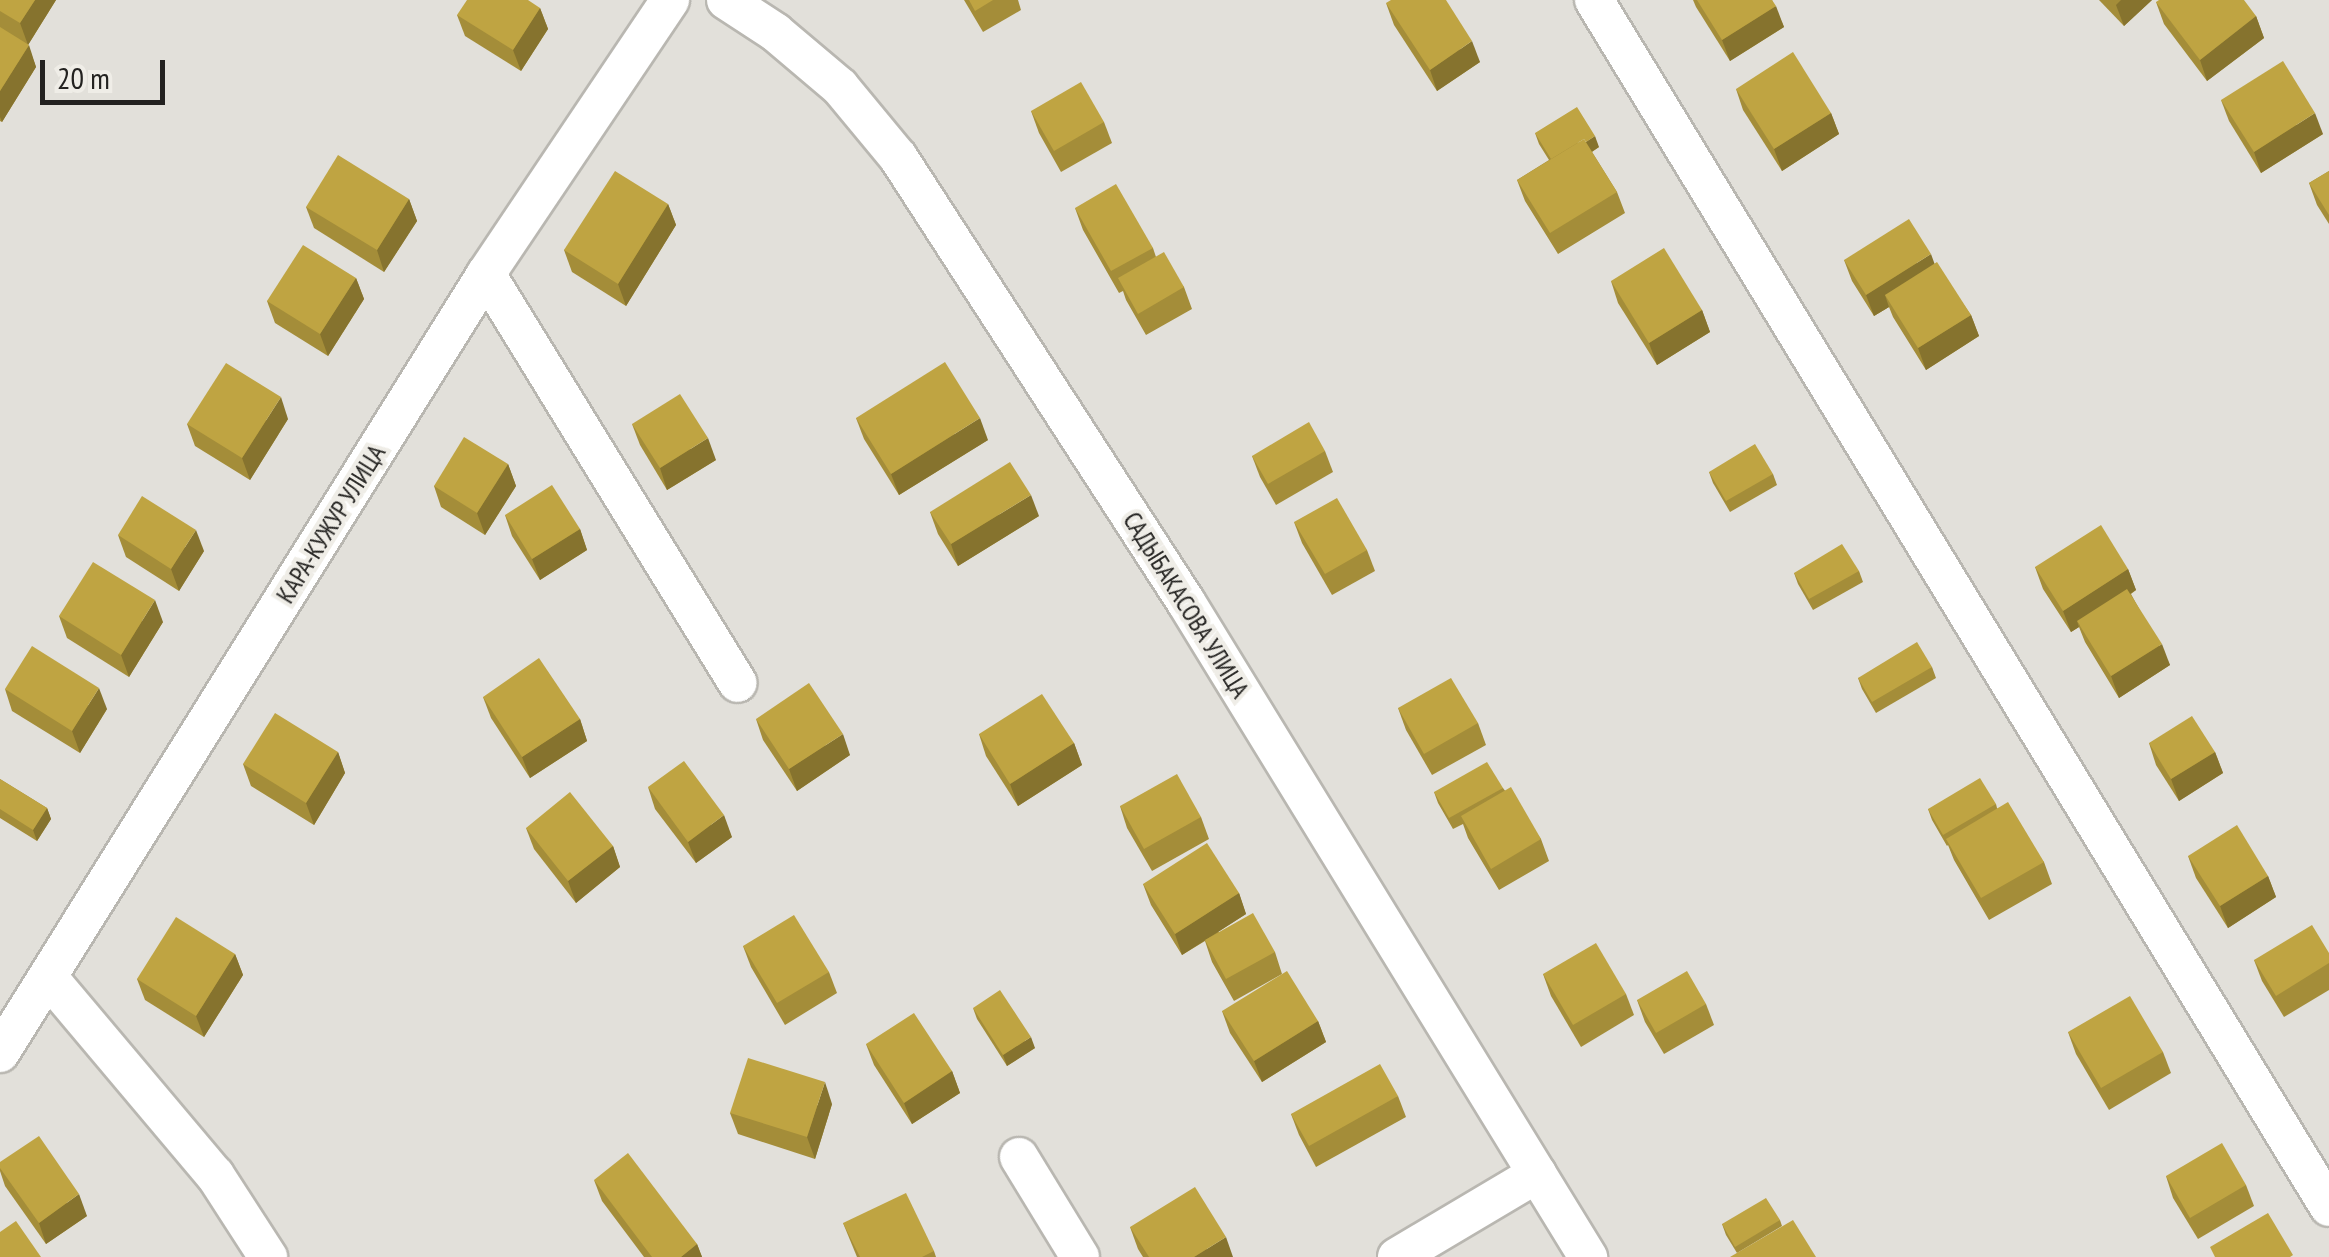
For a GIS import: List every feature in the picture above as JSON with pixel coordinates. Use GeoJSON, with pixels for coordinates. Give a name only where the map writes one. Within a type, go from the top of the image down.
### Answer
{"type":"FeatureCollection","features":[{"type":"Feature","properties":{"kind":"street","name":"КАРА-КУЖУР УЛИЦА"},"geometry":{"type":"LineString","coordinates":[[0,1054],[486,274],[670,0]]}},
{"type":"Feature","properties":{"kind":"street","name":"САДЫБАКАСОВА УЛИЦА"},"geometry":{"type":"LineString","coordinates":[[726,0],[776,32],[840,87],[898,157],[1186,602],[1588,1257]]}},
{"type":"Feature","properties":{"kind":"street"},"geometry":{"type":"LineString","coordinates":[[1594,0],[2329,1207]]}},
{"type":"Feature","properties":{"kind":"street"},"geometry":{"type":"LineString","coordinates":[[486,274],[738,683]]}},
{"type":"Feature","properties":{"kind":"street"},"geometry":{"type":"LineString","coordinates":[[48,976],[215,1174],[268,1257]]}},
{"type":"Feature","properties":{"kind":"street"},"geometry":{"type":"LineString","coordinates":[[1020,1157],[1080,1257]]}},
{"type":"Feature","properties":{"kind":"street"},"geometry":{"type":"LineString","coordinates":[[1397,1257],[1537,1174]]}},
{"type":"Feature","properties":{"kind":"building"},"geometry":{"type":"Polygon","coordinates":[[[0,0],[35,0],[20,23],[0,11],[0,0]]]}},
{"type":"Feature","properties":{"kind":"building"},"geometry":{"type":"Polygon","coordinates":[[[467,0],[528,0],[540,8],[513,50],[457,15],[467,0]]]}},
{"type":"Feature","properties":{"kind":"building"},"geometry":{"type":"Polygon","coordinates":[[[969,0],[993,0],[975,11],[969,0]]]}},
{"type":"Feature","properties":{"kind":"building"},"geometry":{"type":"Polygon","coordinates":[[[1446,0],[1472,41],[1430,70],[1386,3],[1446,0]]]}},
{"type":"Feature","properties":{"kind":"building"},"geometry":{"type":"Polygon","coordinates":[[[1697,0],[1772,0],[1776,6],[1722,40],[1697,0]]]}},
{"type":"Feature","properties":{"kind":"building"},"geometry":{"type":"Polygon","coordinates":[[[2244,0],[2256,16],[2200,60],[2156,2],[2244,0]]]}},
{"type":"Feature","properties":{"kind":"building"},"geometry":{"type":"Polygon","coordinates":[[[0,27],[29,45],[0,91],[0,27]]]}},
{"type":"Feature","properties":{"kind":"building"},"geometry":{"type":"Polygon","coordinates":[[[1793,52],[1831,113],[1774,149],[1736,89],[1793,52]]]}},
{"type":"Feature","properties":{"kind":"building"},"geometry":{"type":"Polygon","coordinates":[[[2283,61],[2315,113],[2254,152],[2221,100],[2283,61]]]}},
{"type":"Feature","properties":{"kind":"building"},"geometry":{"type":"Polygon","coordinates":[[[1081,82],[1104,122],[1054,151],[1031,111],[1081,82]]]}},
{"type":"Feature","properties":{"kind":"building"},"geometry":{"type":"Polygon","coordinates":[[[1577,107],[1595,136],[1551,159],[1535,133],[1577,107]]]}},
{"type":"Feature","properties":{"kind":"building"},"geometry":{"type":"Polygon","coordinates":[[[1584,139],[1617,192],[1550,233],[1517,180],[1584,139]]]}},
{"type":"Feature","properties":{"kind":"building"},"geometry":{"type":"Polygon","coordinates":[[[338,155],[409,199],[377,250],[306,207],[338,155]]]}},
{"type":"Feature","properties":{"kind":"building"},"geometry":{"type":"Polygon","coordinates":[[[615,171],[668,204],[618,284],[564,250],[615,171]]]}},
{"type":"Feature","properties":{"kind":"building"},"geometry":{"type":"Polygon","coordinates":[[[2329,171],[2329,215],[2309,183],[2329,171]]]}},
{"type":"Feature","properties":{"kind":"building"},"geometry":{"type":"Polygon","coordinates":[[[1116,184],[1153,248],[1111,271],[1075,208],[1116,184]]]}},
{"type":"Feature","properties":{"kind":"building"},"geometry":{"type":"Polygon","coordinates":[[[1909,219],[1931,254],[1866,295],[1844,260],[1909,219]]]}},
{"type":"Feature","properties":{"kind":"building"},"geometry":{"type":"Polygon","coordinates":[[[303,245],[356,278],[320,334],[267,301],[303,245]]]}},
{"type":"Feature","properties":{"kind":"building"},"geometry":{"type":"Polygon","coordinates":[[[1664,248],[1702,310],[1649,343],[1611,281],[1664,248]]]}},
{"type":"Feature","properties":{"kind":"building"},"geometry":{"type":"Polygon","coordinates":[[[1164,252],[1184,287],[1138,314],[1118,278],[1164,252]]]}},
{"type":"Feature","properties":{"kind":"building"},"geometry":{"type":"Polygon","coordinates":[[[1937,262],[1971,315],[1918,348],[1885,295],[1937,262]]]}},
{"type":"Feature","properties":{"kind":"building"},"geometry":{"type":"Polygon","coordinates":[[[945,362],[980,418],[891,474],[856,418],[945,362]]]}},
{"type":"Feature","properties":{"kind":"building"},"geometry":{"type":"Polygon","coordinates":[[[226,363],[281,397],[242,458],[187,424],[226,363]]]}},
{"type":"Feature","properties":{"kind":"building"},"geometry":{"type":"Polygon","coordinates":[[[680,394],[708,438],[660,468],[632,424],[680,394]]]}},
{"type":"Feature","properties":{"kind":"building"},"geometry":{"type":"Polygon","coordinates":[[[1309,422],[1325,451],[1268,484],[1252,456],[1309,422]]]}},
{"type":"Feature","properties":{"kind":"building"},"geometry":{"type":"Polygon","coordinates":[[[464,437],[508,464],[477,513],[434,486],[464,437]]]}},
{"type":"Feature","properties":{"kind":"building"},"geometry":{"type":"Polygon","coordinates":[[[1755,444],[1773,474],[1726,501],[1709,472],[1755,444]]]}},
{"type":"Feature","properties":{"kind":"building"},"geometry":{"type":"Polygon","coordinates":[[[1010,462],[1031,495],[951,544],[930,512],[1010,462]]]}},
{"type":"Feature","properties":{"kind":"building"},"geometry":{"type":"Polygon","coordinates":[[[552,485],[580,529],[532,559],[505,515],[552,485]]]}},
{"type":"Feature","properties":{"kind":"building"},"geometry":{"type":"Polygon","coordinates":[[[142,496],[196,530],[171,569],[118,535],[142,496]]]}},
{"type":"Feature","properties":{"kind":"building"},"geometry":{"type":"Polygon","coordinates":[[[1337,498],[1367,550],[1325,574],[1294,522],[1337,498]]]}},
{"type":"Feature","properties":{"kind":"building"},"geometry":{"type":"Polygon","coordinates":[[[2101,525],[2128,569],[2063,611],[2035,567],[2101,525]]]}},
{"type":"Feature","properties":{"kind":"building"},"geometry":{"type":"Polygon","coordinates":[[[1842,544],[1859,571],[1809,599],[1794,573],[1842,544]]]}},
{"type":"Feature","properties":{"kind":"building"},"geometry":{"type":"Polygon","coordinates":[[[93,562],[155,600],[121,655],[59,616],[93,562]]]}},
{"type":"Feature","properties":{"kind":"building"},"geometry":{"type":"Polygon","coordinates":[[[2127,589],[2162,644],[2111,676],[2077,621],[2127,589]]]}},
{"type":"Feature","properties":{"kind":"building"},"geometry":{"type":"Polygon","coordinates":[[[1917,642],[1932,667],[1872,702],[1858,678],[1917,642]]]}},
{"type":"Feature","properties":{"kind":"building"},"geometry":{"type":"Polygon","coordinates":[[[32,646],[99,688],[72,731],[5,689],[32,646]]]}},
{"type":"Feature","properties":{"kind":"building"},"geometry":{"type":"Polygon","coordinates":[[[539,658],[580,719],[522,757],[483,697],[539,658]]]}},
{"type":"Feature","properties":{"kind":"building"},"geometry":{"type":"Polygon","coordinates":[[[1451,678],[1478,723],[1424,754],[1398,708],[1451,678]]]}},
{"type":"Feature","properties":{"kind":"building"},"geometry":{"type":"Polygon","coordinates":[[[809,683],[843,734],[789,769],[756,719],[809,683]]]}},
{"type":"Feature","properties":{"kind":"building"},"geometry":{"type":"Polygon","coordinates":[[[1042,694],[1074,743],[1010,784],[979,734],[1042,694]]]}},
{"type":"Feature","properties":{"kind":"building"},"geometry":{"type":"Polygon","coordinates":[[[275,713],[338,752],[306,803],[243,764],[275,713]]]}},
{"type":"Feature","properties":{"kind":"building"},"geometry":{"type":"Polygon","coordinates":[[[2192,716],[2215,752],[2171,779],[2149,743],[2192,716]]]}},
{"type":"Feature","properties":{"kind":"building"},"geometry":{"type":"Polygon","coordinates":[[[684,761],[724,815],[688,842],[648,787],[684,761]]]}},
{"type":"Feature","properties":{"kind":"building"},"geometry":{"type":"Polygon","coordinates":[[[1487,762],[1503,788],[1449,818],[1434,792],[1487,762]]]}},
{"type":"Feature","properties":{"kind":"building"},"geometry":{"type":"Polygon","coordinates":[[[1177,774],[1201,817],[1144,849],[1120,806],[1177,774]]]}},
{"type":"Feature","properties":{"kind":"building"},"geometry":{"type":"Polygon","coordinates":[[[1980,778],[1996,804],[1943,835],[1928,809],[1980,778]]]}},
{"type":"Feature","properties":{"kind":"building"},"geometry":{"type":"Polygon","coordinates":[[[0,779],[47,808],[33,830],[0,809],[0,779]]]}},
{"type":"Feature","properties":{"kind":"building"},"geometry":{"type":"Polygon","coordinates":[[[1511,787],[1541,839],[1491,869],[1461,816],[1511,787]]]}},
{"type":"Feature","properties":{"kind":"building"},"geometry":{"type":"Polygon","coordinates":[[[570,792],[613,846],[568,881],[526,828],[570,792]]]}},
{"type":"Feature","properties":{"kind":"building"},"geometry":{"type":"Polygon","coordinates":[[[2008,802],[2044,862],[1981,898],[1946,839],[2008,802]]]}},
{"type":"Feature","properties":{"kind":"building"},"geometry":{"type":"Polygon","coordinates":[[[2237,825],[2268,876],[2220,906],[2188,856],[2237,825]]]}},
{"type":"Feature","properties":{"kind":"building"},"geometry":{"type":"Polygon","coordinates":[[[1207,843],[1239,893],[1175,934],[1143,884],[1207,843]]]}},
{"type":"Feature","properties":{"kind":"building"},"geometry":{"type":"Polygon","coordinates":[[[1253,913],[1275,952],[1226,979],[1205,940],[1253,913]]]}},
{"type":"Feature","properties":{"kind":"building"},"geometry":{"type":"Polygon","coordinates":[[[794,915],[829,972],[777,1003],[743,946],[794,915]]]}},
{"type":"Feature","properties":{"kind":"building"},"geometry":{"type":"Polygon","coordinates":[[[176,917],[235,954],[196,1016],[137,979],[176,917]]]}},
{"type":"Feature","properties":{"kind":"building"},"geometry":{"type":"Polygon","coordinates":[[[2312,925],[2329,953],[2329,963],[2276,996],[2254,960],[2312,925]]]}},
{"type":"Feature","properties":{"kind":"building"},"geometry":{"type":"Polygon","coordinates":[[[1596,943],[1626,994],[1573,1025],[1543,974],[1596,943]]]}},
{"type":"Feature","properties":{"kind":"building"},"geometry":{"type":"Polygon","coordinates":[[[1287,971],[1318,1021],[1254,1061],[1222,1011],[1287,971]]]}},
{"type":"Feature","properties":{"kind":"building"},"geometry":{"type":"Polygon","coordinates":[[[1687,971],[1706,1004],[1656,1033],[1637,1000],[1687,971]]]}},
{"type":"Feature","properties":{"kind":"building"},"geometry":{"type":"Polygon","coordinates":[[[1000,990],[1031,1037],[1003,1055],[973,1008],[1000,990]]]}},
{"type":"Feature","properties":{"kind":"building"},"geometry":{"type":"Polygon","coordinates":[[[2130,996],[2163,1052],[2101,1088],[2068,1032],[2130,996]]]}},
{"type":"Feature","properties":{"kind":"building"},"geometry":{"type":"Polygon","coordinates":[[[914,1013],[952,1071],[904,1103],[866,1044],[914,1013]]]}},
{"type":"Feature","properties":{"kind":"building"},"geometry":{"type":"Polygon","coordinates":[[[748,1058],[825,1082],[807,1137],[730,1113],[748,1058]]]}},
{"type":"Feature","properties":{"kind":"building"},"geometry":{"type":"Polygon","coordinates":[[[1380,1064],[1398,1096],[1309,1146],[1291,1114],[1380,1064]]]}},
{"type":"Feature","properties":{"kind":"building"},"geometry":{"type":"Polygon","coordinates":[[[39,1136],[79,1194],[39,1223],[0,1168],[0,1162],[39,1136]]]}},
{"type":"Feature","properties":{"kind":"building"},"geometry":{"type":"Polygon","coordinates":[[[2222,1143],[2246,1185],[2190,1218],[2166,1176],[2222,1143]]]}},
{"type":"Feature","properties":{"kind":"building"},"geometry":{"type":"Polygon","coordinates":[[[628,1153],[697,1244],[681,1257],[652,1257],[594,1180],[628,1153]]]}},
{"type":"Feature","properties":{"kind":"building"},"geometry":{"type":"Polygon","coordinates":[[[1195,1187],[1226,1237],[1194,1257],[1149,1257],[1130,1227],[1195,1187]]]}},
{"type":"Feature","properties":{"kind":"building"},"geometry":{"type":"Polygon","coordinates":[[[906,1193],[934,1251],[922,1257],[860,1257],[843,1223],[906,1193]]]}},
{"type":"Feature","properties":{"kind":"building"},"geometry":{"type":"Polygon","coordinates":[[[1766,1198],[1780,1220],[1735,1247],[1722,1224],[1766,1198]]]}},
{"type":"Feature","properties":{"kind":"building"},"geometry":{"type":"Polygon","coordinates":[[[2268,1213],[2293,1255],[2215,1257],[2210,1247],[2268,1213]]]}},
{"type":"Feature","properties":{"kind":"building"},"geometry":{"type":"Polygon","coordinates":[[[1793,1220],[1816,1257],[1730,1257],[1793,1220]]]}},
{"type":"Feature","properties":{"kind":"building"},"geometry":{"type":"Polygon","coordinates":[[[16,1221],[41,1257],[0,1257],[0,1232],[16,1221]]]}}]}
